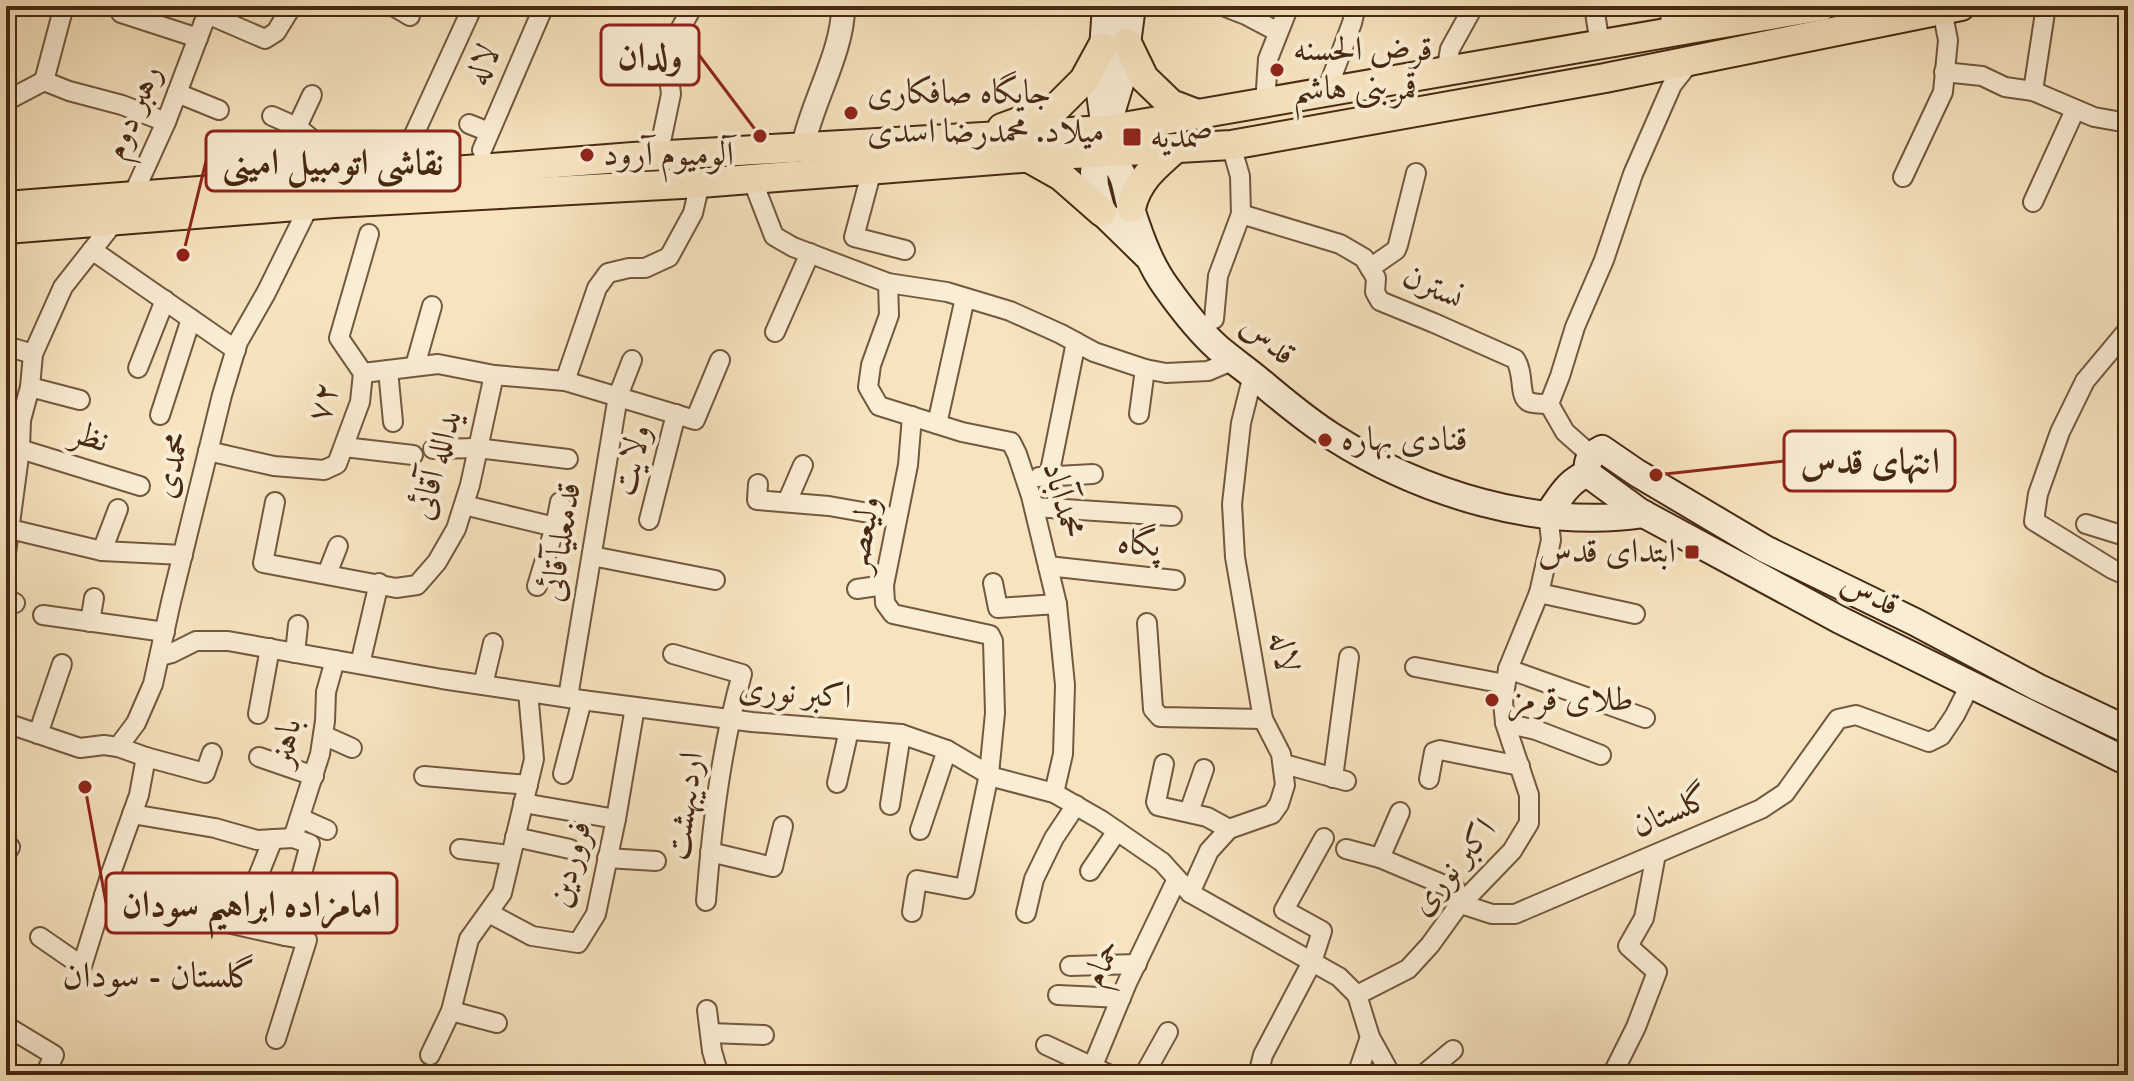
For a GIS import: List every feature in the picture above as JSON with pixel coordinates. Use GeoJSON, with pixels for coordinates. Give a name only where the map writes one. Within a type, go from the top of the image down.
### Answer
{"type":"FeatureCollection","features":[{"type":"Feature","properties":{"kind":"main road"},"geometry":{"type":"LineString","coordinates":[[1102,212],[1094,171],[1106,142],[1123,74],[1106,6]]}},
{"type":"Feature","properties":{"kind":"main road"},"geometry":{"type":"LineString","coordinates":[[974,138],[1056,108],[1115,45],[1132,6]]}},
{"type":"Feature","properties":{"kind":"main road"},"geometry":{"type":"LineString","coordinates":[[6,229],[1028,158],[1106,142],[1200,115],[1600,45],[1670,19],[1822,6]]}},
{"type":"Feature","properties":{"kind":"main road"},"geometry":{"type":"LineString","coordinates":[[6,206],[803,146],[974,138],[1106,142],[1176,148],[1231,145],[1605,78],[1951,8]]}},
{"type":"Feature","properties":{"kind":"main road"},"geometry":{"type":"LineString","coordinates":[[1115,45],[1171,104],[1200,115]]}},
{"type":"Feature","properties":{"kind":"main road"},"geometry":{"type":"LineString","coordinates":[[1106,142],[1125,180],[1147,256]]}},
{"type":"Feature","properties":{"kind":"main road"},"geometry":{"type":"LineString","coordinates":[[1131,208],[1135,191],[1155,166],[1176,148]]}},
{"type":"Feature","properties":{"kind":"main road"},"geometry":{"type":"LineString","coordinates":[[1028,158],[1061,176],[1147,256]]}},
{"type":"Feature","properties":{"kind":"main road","name":"قدس"},"geometry":{"type":"LineString","coordinates":[[1147,256],[1165,286],[1217,346],[1332,437],[1379,463],[1451,493],[1488,504],[1548,514],[1612,519],[1644,514]]}},
{"type":"Feature","properties":{"kind":"main road"},"geometry":{"type":"LineString","coordinates":[[1548,514],[1594,459]]}},
{"type":"Feature","properties":{"kind":"main road","name":"قدس"},"geometry":{"type":"LineString","coordinates":[[1594,459],[1644,514],[1854,628],[2128,762]]}},
{"type":"Feature","properties":{"kind":"main road","name":"قدس"},"geometry":{"type":"LineString","coordinates":[[1594,459],[1637,473],[1765,549],[2128,730]]}},
{"type":"Feature","properties":{"kind":"main road"},"geometry":{"type":"LineString","coordinates":[[2025,710],[2037,687]]}},
{"type":"Feature","properties":{"kind":"street"},"geometry":{"type":"LineString","coordinates":[[6,101],[44,81],[64,6]]}},
{"type":"Feature","properties":{"kind":"street"},"geometry":{"type":"LineString","coordinates":[[122,6],[121,13],[198,38]]}},
{"type":"Feature","properties":{"kind":"street"},"geometry":{"type":"LineString","coordinates":[[208,10],[265,39],[276,32],[292,6]]}},
{"type":"Feature","properties":{"kind":"street"},"geometry":{"type":"LineString","coordinates":[[393,6],[410,16]]}},
{"type":"Feature","properties":{"kind":"street"},"geometry":{"type":"LineString","coordinates":[[395,176],[473,6]]}},
{"type":"Feature","properties":{"kind":"street","name":"لاله"},"geometry":{"type":"LineString","coordinates":[[482,150],[544,6]]}},
{"type":"Feature","properties":{"kind":"street"},"geometry":{"type":"LineString","coordinates":[[658,156],[671,94],[668,69],[677,35],[693,6]]}},
{"type":"Feature","properties":{"kind":"street"},"geometry":{"type":"LineString","coordinates":[[803,146],[808,122],[834,52],[843,6]]}},
{"type":"Feature","properties":{"kind":"street"},"geometry":{"type":"LineString","coordinates":[[1223,6],[1278,32]]}},
{"type":"Feature","properties":{"kind":"street"},"geometry":{"type":"LineString","coordinates":[[1265,104],[1268,59],[1289,6]]}},
{"type":"Feature","properties":{"kind":"street"},"geometry":{"type":"LineString","coordinates":[[1326,93],[1356,6]]}},
{"type":"Feature","properties":{"kind":"street"},"geometry":{"type":"LineString","coordinates":[[1594,6],[1600,45]]}},
{"type":"Feature","properties":{"kind":"street"},"geometry":{"type":"LineString","coordinates":[[2033,91],[2046,6]]}},
{"type":"Feature","properties":{"kind":"street"},"geometry":{"type":"LineString","coordinates":[[1903,177],[1943,92],[1951,8]]}},
{"type":"Feature","properties":{"kind":"street","name":"رهبر دوم"},"geometry":{"type":"LineString","coordinates":[[132,197],[166,122],[208,10]]}},
{"type":"Feature","properties":{"kind":"street"},"geometry":{"type":"LineString","coordinates":[[1446,72],[1450,49],[1471,11]]}},
{"type":"Feature","properties":{"kind":"street"},"geometry":{"type":"LineString","coordinates":[[1594,459],[1565,432],[1549,404],[1633,174],[1672,85],[1691,60]]}},
{"type":"Feature","properties":{"kind":"street"},"geometry":{"type":"LineString","coordinates":[[1944,72],[1982,76],[2005,87],[2033,91],[2094,117],[2128,123]]}},
{"type":"Feature","properties":{"kind":"street"},"geometry":{"type":"LineString","coordinates":[[44,81],[166,122]]}},
{"type":"Feature","properties":{"kind":"street"},"geometry":{"type":"LineString","coordinates":[[177,93],[219,110]]}},
{"type":"Feature","properties":{"kind":"street"},"geometry":{"type":"LineString","coordinates":[[297,127],[312,95]]}},
{"type":"Feature","properties":{"kind":"street"},"geometry":{"type":"LineString","coordinates":[[2033,202],[2075,110]]}},
{"type":"Feature","properties":{"kind":"street"},"geometry":{"type":"LineString","coordinates":[[272,116],[297,127],[313,140],[332,145],[324,181]]}},
{"type":"Feature","properties":{"kind":"street"},"geometry":{"type":"LineString","coordinates":[[469,124],[489,132]]}},
{"type":"Feature","properties":{"kind":"street"},"geometry":{"type":"LineString","coordinates":[[1214,319],[1218,276],[1241,214],[1240,176],[1231,145]]}},
{"type":"Feature","properties":{"kind":"street"},"geometry":{"type":"LineString","coordinates":[[872,170],[854,237],[905,250]]}},
{"type":"Feature","properties":{"kind":"street"},"geometry":{"type":"LineString","coordinates":[[1370,268],[1396,250],[1416,173]]}},
{"type":"Feature","properties":{"kind":"street"},"geometry":{"type":"LineString","coordinates":[[752,179],[774,236],[888,283],[947,292],[1010,311],[1094,352],[1145,369],[1166,373],[1243,367]]}},
{"type":"Feature","properties":{"kind":"street"},"geometry":{"type":"LineString","coordinates":[[565,381],[597,288],[608,273],[645,268],[669,257],[693,213],[700,183]]}},
{"type":"Feature","properties":{"kind":"street","name":"محمدی"},"geometry":{"type":"LineString","coordinates":[[118,747],[136,723],[153,684],[208,451],[236,350],[309,206]]}},
{"type":"Feature","properties":{"kind":"street","name":"نسترن"},"geometry":{"type":"LineString","coordinates":[[1241,214],[1340,244],[1364,258],[1376,278],[1375,292],[1380,301],[1515,359],[1521,369],[1525,400],[1549,404]]}},
{"type":"Feature","properties":{"kind":"street"},"geometry":{"type":"LineString","coordinates":[[6,552],[10,529],[9,503],[20,449],[13,418],[30,387],[33,354],[63,287],[115,221]]}},
{"type":"Feature","properties":{"kind":"street","name":"۷۲"},"geometry":{"type":"LineString","coordinates":[[208,451],[274,466],[324,470],[337,464],[360,402],[363,373],[339,338],[369,234]]}},
{"type":"Feature","properties":{"kind":"street"},"geometry":{"type":"LineString","coordinates":[[92,250],[236,350]]}},
{"type":"Feature","properties":{"kind":"street"},"geometry":{"type":"LineString","coordinates":[[775,332],[810,253]]}},
{"type":"Feature","properties":{"kind":"street","name":"محمدآباد"},"geometry":{"type":"LineString","coordinates":[[888,283],[889,315],[871,365],[868,387],[879,406],[962,432],[1011,442],[1025,478],[1057,604],[1065,685],[1063,754],[1054,793]]}},
{"type":"Feature","properties":{"kind":"street"},"geometry":{"type":"LineString","coordinates":[[937,424],[965,298]]}},
{"type":"Feature","properties":{"kind":"street"},"geometry":{"type":"LineString","coordinates":[[138,368],[165,300]]}},
{"type":"Feature","properties":{"kind":"street"},"geometry":{"type":"LineString","coordinates":[[415,366],[432,306]]}},
{"type":"Feature","properties":{"kind":"street"},"geometry":{"type":"LineString","coordinates":[[160,415],[191,319]]}},
{"type":"Feature","properties":{"kind":"street"},"geometry":{"type":"LineString","coordinates":[[2086,524],[2128,539],[2120,573],[2034,521],[2038,494],[2060,432],[2085,381],[2126,332]]}},
{"type":"Feature","properties":{"kind":"street"},"geometry":{"type":"LineString","coordinates":[[1049,476],[1076,342]]}},
{"type":"Feature","properties":{"kind":"street"},"geometry":{"type":"LineString","coordinates":[[6,346],[33,354]]}},
{"type":"Feature","properties":{"kind":"street","name":"قدمعلیآقائی"},"geometry":{"type":"LineString","coordinates":[[563,774],[592,556],[618,396],[632,360]]}},
{"type":"Feature","properties":{"kind":"street"},"geometry":{"type":"LineString","coordinates":[[363,373],[438,364],[494,375],[565,381],[695,420],[720,360]]}},
{"type":"Feature","properties":{"kind":"street","name":"لاله"},"geometry":{"type":"LineString","coordinates":[[1243,367],[1241,423],[1232,504],[1235,557],[1263,719],[1284,764]]}},
{"type":"Feature","properties":{"kind":"street"},"geometry":{"type":"LineString","coordinates":[[1139,414],[1145,369]]}},
{"type":"Feature","properties":{"kind":"street"},"geometry":{"type":"LineString","coordinates":[[388,370],[393,422]]}},
{"type":"Feature","properties":{"kind":"street","name":"یدالله آقائی"},"geometry":{"type":"LineString","coordinates":[[275,502],[263,563],[396,588],[417,585],[437,562],[456,529],[494,375]]}},
{"type":"Feature","properties":{"kind":"street"},"geometry":{"type":"LineString","coordinates":[[30,387],[80,400]]}},
{"type":"Feature","properties":{"kind":"street","name":"ولایت"},"geometry":{"type":"LineString","coordinates":[[649,520],[676,414]]}},
{"type":"Feature","properties":{"kind":"street","name":"ولیعصر"},"geometry":{"type":"LineString","coordinates":[[912,416],[908,465],[884,585],[885,603],[893,614],[990,635],[993,641],[995,713],[989,774]]}},
{"type":"Feature","properties":{"kind":"street"},"geometry":{"type":"LineString","coordinates":[[344,447],[413,455]]}},
{"type":"Feature","properties":{"kind":"street"},"geometry":{"type":"LineString","coordinates":[[433,449],[477,448],[568,459]]}},
{"type":"Feature","properties":{"kind":"street","name":"نظر"},"geometry":{"type":"LineString","coordinates":[[20,449],[140,486]]}},
{"type":"Feature","properties":{"kind":"street"},"geometry":{"type":"LineString","coordinates":[[787,502],[803,465]]}},
{"type":"Feature","properties":{"kind":"street"},"geometry":{"type":"LineString","coordinates":[[1025,478],[1093,474]]}},
{"type":"Feature","properties":{"kind":"street"},"geometry":{"type":"LineString","coordinates":[[758,484],[757,500],[829,506],[897,518]]}},
{"type":"Feature","properties":{"kind":"street"},"geometry":{"type":"LineString","coordinates":[[537,586],[560,502]]}},
{"type":"Feature","properties":{"kind":"street"},"geometry":{"type":"LineString","coordinates":[[464,505],[555,527]]}},
{"type":"Feature","properties":{"kind":"street"},"geometry":{"type":"LineString","coordinates":[[1034,507],[1172,516]]}},
{"type":"Feature","properties":{"kind":"street"},"geometry":{"type":"LineString","coordinates":[[102,551],[118,509]]}},
{"type":"Feature","properties":{"kind":"street","name":"اکبر نوری"},"geometry":{"type":"LineString","coordinates":[[160,656],[196,641],[228,641],[483,685],[729,720],[901,734],[947,750],[989,774],[1054,793],[1076,805],[1162,862],[1184,886],[1339,977],[1357,995],[1408,969],[1461,904],[1512,851],[1529,823],[1529,795],[1505,723],[1503,702],[1506,676],[1539,593],[1551,540],[1548,514]]}},
{"type":"Feature","properties":{"kind":"street"},"geometry":{"type":"LineString","coordinates":[[10,529],[102,551],[183,555]]}},
{"type":"Feature","properties":{"kind":"street"},"geometry":{"type":"LineString","coordinates":[[327,574],[338,546]]}},
{"type":"Feature","properties":{"kind":"street"},"geometry":{"type":"LineString","coordinates":[[592,556],[715,580]]}},
{"type":"Feature","properties":{"kind":"street","name":"پگاه"},"geometry":{"type":"LineString","coordinates":[[1048,566],[1175,580]]}},
{"type":"Feature","properties":{"kind":"street"},"geometry":{"type":"LineString","coordinates":[[360,664],[379,583]]}},
{"type":"Feature","properties":{"kind":"street"},"geometry":{"type":"LineString","coordinates":[[993,583],[998,608],[1057,604]]}},
{"type":"Feature","properties":{"kind":"street"},"geometry":{"type":"LineString","coordinates":[[857,589],[884,585]]}},
{"type":"Feature","properties":{"kind":"street"},"geometry":{"type":"LineString","coordinates":[[1539,593],[1635,614]]}},
{"type":"Feature","properties":{"kind":"street"},"geometry":{"type":"LineString","coordinates":[[90,622],[94,598]]}},
{"type":"Feature","properties":{"kind":"street"},"geometry":{"type":"LineString","coordinates":[[43,615],[165,632]]}},
{"type":"Feature","properties":{"kind":"street"},"geometry":{"type":"LineString","coordinates":[[1147,623],[1153,709],[1160,717],[1263,719]]}},
{"type":"Feature","properties":{"kind":"street"},"geometry":{"type":"LineString","coordinates":[[295,653],[298,625]]}},
{"type":"Feature","properties":{"kind":"street"},"geometry":{"type":"LineString","coordinates":[[483,685],[493,643]]}},
{"type":"Feature","properties":{"kind":"street"},"geometry":{"type":"LineString","coordinates":[[258,714],[270,648]]}},
{"type":"Feature","properties":{"kind":"street","name":"اردیبهشت"},"geometry":{"type":"LineString","coordinates":[[673,654],[742,674],[729,720],[706,901]]}},
{"type":"Feature","properties":{"kind":"street"},"geometry":{"type":"LineString","coordinates":[[1184,886],[1229,829],[1272,814],[1285,785],[1284,764],[1339,779],[1349,657]]}},
{"type":"Feature","properties":{"kind":"street","name":"باهنر"},"geometry":{"type":"LineString","coordinates":[[293,838],[314,776],[323,735],[326,692],[335,660]]}},
{"type":"Feature","properties":{"kind":"street"},"geometry":{"type":"LineString","coordinates":[[38,734],[62,664]]}},
{"type":"Feature","properties":{"kind":"street"},"geometry":{"type":"LineString","coordinates":[[1415,667],[1506,676],[1645,718]]}},
{"type":"Feature","properties":{"kind":"street","name":"گلستان"},"geometry":{"type":"LineString","coordinates":[[1346,849],[1380,858],[1456,890],[1461,904],[1492,914],[1515,914],[1761,809],[1785,793],[1838,719],[1856,715],[1929,742],[1941,736],[1970,685]]}},
{"type":"Feature","properties":{"kind":"street"},"geometry":{"type":"LineString","coordinates":[[430,1055],[451,1011],[469,939],[502,893],[534,759],[528,692]]}},
{"type":"Feature","properties":{"kind":"street","name":"فروردین"},"geometry":{"type":"LineString","coordinates":[[489,913],[532,936],[578,943],[596,914],[635,707]]}},
{"type":"Feature","properties":{"kind":"street"},"geometry":{"type":"LineString","coordinates":[[6,723],[80,748],[118,747],[205,773],[212,753]]}},
{"type":"Feature","properties":{"kind":"street"},"geometry":{"type":"LineString","coordinates":[[1505,723],[1536,730],[1601,755]]}},
{"type":"Feature","properties":{"kind":"street"},"geometry":{"type":"LineString","coordinates":[[837,783],[849,730]]}},
{"type":"Feature","properties":{"kind":"street"},"geometry":{"type":"LineString","coordinates":[[890,805],[901,734]]}},
{"type":"Feature","properties":{"kind":"street"},"geometry":{"type":"LineString","coordinates":[[323,735],[352,748]]}},
{"type":"Feature","properties":{"kind":"street"},"geometry":{"type":"LineString","coordinates":[[920,830],[947,750]]}},
{"type":"Feature","properties":{"kind":"street"},"geometry":{"type":"LineString","coordinates":[[1429,779],[1434,752],[1440,750],[1520,766]]}},
{"type":"Feature","properties":{"kind":"street"},"geometry":{"type":"LineString","coordinates":[[40,937],[82,966],[139,795],[146,757]]}},
{"type":"Feature","properties":{"kind":"street"},"geometry":{"type":"LineString","coordinates":[[259,757],[314,776]]}},
{"type":"Feature","properties":{"kind":"street"},"geometry":{"type":"LineString","coordinates":[[1164,764],[1156,802],[1158,806],[1207,817],[1229,829]]}},
{"type":"Feature","properties":{"kind":"street"},"geometry":{"type":"LineString","coordinates":[[1189,812],[1204,769]]}},
{"type":"Feature","properties":{"kind":"street"},"geometry":{"type":"LineString","coordinates":[[912,912],[917,880],[965,889],[989,774]]}},
{"type":"Feature","properties":{"kind":"street"},"geometry":{"type":"LineString","coordinates":[[424,776],[526,794],[616,819]]}},
{"type":"Feature","properties":{"kind":"street"},"geometry":{"type":"LineString","coordinates":[[1026,913],[1034,879],[1054,838],[1076,805]]}},
{"type":"Feature","properties":{"kind":"street"},"geometry":{"type":"LineString","coordinates":[[1380,858],[1400,812]]}},
{"type":"Feature","properties":{"kind":"street"},"geometry":{"type":"LineString","coordinates":[[132,814],[215,828],[257,840],[293,838],[310,844],[285,936]]}},
{"type":"Feature","properties":{"kind":"street"},"geometry":{"type":"LineString","coordinates":[[300,818],[327,830]]}},
{"type":"Feature","properties":{"kind":"street"},"geometry":{"type":"LineString","coordinates":[[710,852],[773,867],[783,826]]}},
{"type":"Feature","properties":{"kind":"street"},"geometry":{"type":"LineString","coordinates":[[1090,871],[1117,831]]}},
{"type":"Feature","properties":{"kind":"street"},"geometry":{"type":"LineString","coordinates":[[1258,1075],[1263,1055],[1312,962],[1322,931],[1284,910],[1324,838]]}},
{"type":"Feature","properties":{"kind":"street"},"geometry":{"type":"LineString","coordinates":[[257,879],[273,839]]}},
{"type":"Feature","properties":{"kind":"street"},"geometry":{"type":"LineString","coordinates":[[6,845],[10,847],[6,854]]}},
{"type":"Feature","properties":{"kind":"street"},"geometry":{"type":"LineString","coordinates":[[460,849],[513,846],[570,849]]}},
{"type":"Feature","properties":{"kind":"street"},"geometry":{"type":"LineString","coordinates":[[1612,1075],[1636,1027],[1657,972],[1628,946],[1644,918],[1656,854]]}},
{"type":"Feature","properties":{"kind":"street"},"geometry":{"type":"LineString","coordinates":[[607,858],[656,861]]}},
{"type":"Feature","properties":{"kind":"street","name":"حمام"},"geometry":{"type":"LineString","coordinates":[[1091,1071],[1137,964],[1184,886]]}},
{"type":"Feature","properties":{"kind":"street"},"geometry":{"type":"LineString","coordinates":[[104,895],[307,940],[276,1039]]}},
{"type":"Feature","properties":{"kind":"street"},"geometry":{"type":"LineString","coordinates":[[292,909],[346,922]]}},
{"type":"Feature","properties":{"kind":"street"},"geometry":{"type":"LineString","coordinates":[[1070,966],[1137,964]]}},
{"type":"Feature","properties":{"kind":"street"},"geometry":{"type":"LineString","coordinates":[[1058,995],[1121,998]]}},
{"type":"Feature","properties":{"kind":"street"},"geometry":{"type":"LineString","coordinates":[[1357,995],[1370,1037],[1391,1075]]}},
{"type":"Feature","properties":{"kind":"street"},"geometry":{"type":"LineString","coordinates":[[707,1010],[712,1051],[719,1075]]}},
{"type":"Feature","properties":{"kind":"street"},"geometry":{"type":"LineString","coordinates":[[451,1011],[497,1023]]}},
{"type":"Feature","properties":{"kind":"street"},"geometry":{"type":"LineString","coordinates":[[6,1026],[54,1055],[45,1075]]}},
{"type":"Feature","properties":{"kind":"street"},"geometry":{"type":"LineString","coordinates":[[1144,1075],[1168,1032]]}},
{"type":"Feature","properties":{"kind":"street"},"geometry":{"type":"LineString","coordinates":[[710,1033],[764,1035]]}},
{"type":"Feature","properties":{"kind":"street"},"geometry":{"type":"LineString","coordinates":[[1357,1075],[1370,1037]]}},
{"type":"Feature","properties":{"kind":"street"},"geometry":{"type":"LineString","coordinates":[[1046,1045],[1091,1071],[1110,1075]]}},
{"type":"Feature","properties":{"kind":"street"},"geometry":{"type":"LineString","coordinates":[[1423,1075],[1453,1050]]}},
{"type":"Feature","properties":{"kind":"place","name":"قرض الحسنه قمربنی هاشم"},"geometry":{"type":"Point","coordinates":[1277,70]}},
{"type":"Feature","properties":{"kind":"place","name":"جایگاه صافکاری میلاد. محمدرضا اسدی"},"geometry":{"type":"Point","coordinates":[851,113]}},
{"type":"Feature","properties":{"kind":"place","name":"ولدان"},"geometry":{"type":"Point","coordinates":[760,136]}},
{"type":"Feature","properties":{"kind":"place","name":"صمدیه"},"geometry":{"type":"Point","coordinates":[1132,137]}},
{"type":"Feature","properties":{"kind":"place","name":"آلومیوم آرود"},"geometry":{"type":"Point","coordinates":[587,155]}},
{"type":"Feature","properties":{"kind":"place","name":"نقاشی اتومبیل امینی"},"geometry":{"type":"Point","coordinates":[183,255]}},
{"type":"Feature","properties":{"kind":"place","name":"قنادی بهاره"},"geometry":{"type":"Point","coordinates":[1325,440]}},
{"type":"Feature","properties":{"kind":"place","name":"انتهای قدس"},"geometry":{"type":"Point","coordinates":[1656,475]}},
{"type":"Feature","properties":{"kind":"place","name":"ابتدای قدس"},"geometry":{"type":"Point","coordinates":[1692,552]}},
{"type":"Feature","properties":{"kind":"place","name":"طلای قرمز"},"geometry":{"type":"Point","coordinates":[1492,700]}},
{"type":"Feature","properties":{"kind":"place","name":"امامزاده ابراهیم سودان"},"geometry":{"type":"Point","coordinates":[85,787]}},
{"type":"Feature","properties":{"kind":"district","name":"گلستان - سودان"},"geometry":{"type":"Point","coordinates":[159,976]}}]}
